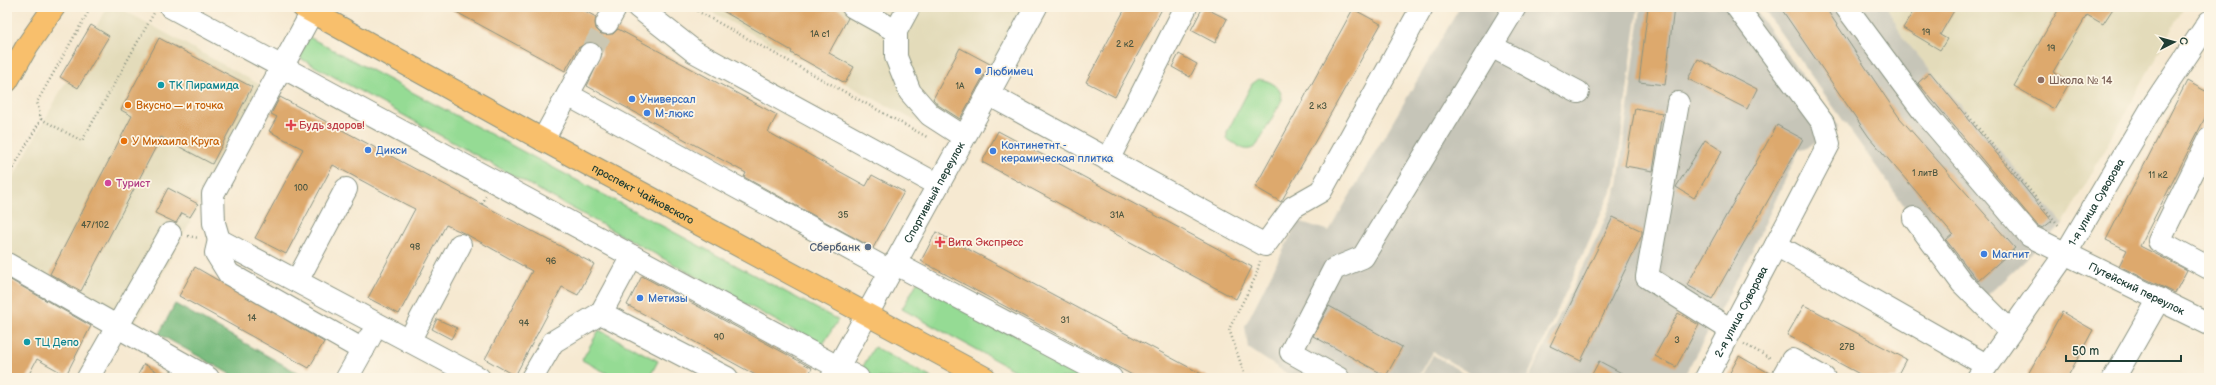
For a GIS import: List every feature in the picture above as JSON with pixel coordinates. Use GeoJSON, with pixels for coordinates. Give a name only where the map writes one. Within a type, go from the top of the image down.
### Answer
{"type":"FeatureCollection","features":[{"type":"Feature","properties":{"kind":"main road"},"geometry":{"type":"LineString","coordinates":[[27,46],[40,7]]}},
{"type":"Feature","properties":{"kind":"main road"},"geometry":{"type":"LineString","coordinates":[[7,81],[27,46],[54,7]]}},
{"type":"Feature","properties":{"kind":"main road","name":"проспект Чайковского"},"geometry":{"type":"LineString","coordinates":[[308,9],[543,140],[985,378]]}},
{"type":"Feature","properties":{"kind":"street"},"geometry":{"type":"LineString","coordinates":[[638,7],[695,52],[938,185]]}},
{"type":"Feature","properties":{"kind":"street"},"geometry":{"type":"LineString","coordinates":[[853,7],[896,31]]}},
{"type":"Feature","properties":{"kind":"street"},"geometry":{"type":"LineString","coordinates":[[909,7],[896,31],[896,57],[910,92],[930,115],[964,137]]}},
{"type":"Feature","properties":{"kind":"street","name":"Спортивный переулок"},"geometry":{"type":"LineString","coordinates":[[835,372],[1036,7]]}},
{"type":"Feature","properties":{"kind":"street"},"geometry":{"type":"LineString","coordinates":[[1108,160],[1186,7]]}},
{"type":"Feature","properties":{"kind":"street"},"geometry":{"type":"LineString","coordinates":[[988,94],[1264,245],[1293,206],[1321,191],[1422,7]]}},
{"type":"Feature","properties":{"kind":"street"},"geometry":{"type":"LineString","coordinates":[[1338,378],[1291,352],[1334,269],[1363,257],[1516,7]]}},
{"type":"Feature","properties":{"kind":"street","name":"2-я улица Суворова"},"geometry":{"type":"LineString","coordinates":[[1706,378],[1736,336],[1776,245],[1829,144],[1823,123],[1737,7]]}},
{"type":"Feature","properties":{"kind":"street","name":"Путейский переулок"},"geometry":{"type":"LineString","coordinates":[[1846,7],[1923,111],[2030,236],[2209,324]]}},
{"type":"Feature","properties":{"kind":"street"},"geometry":{"type":"LineString","coordinates":[[163,9],[282,67],[632,256],[835,372],[858,378]]}},
{"type":"Feature","properties":{"kind":"street"},"geometry":{"type":"LineString","coordinates":[[308,9],[282,67],[214,194],[214,223],[219,240],[216,253],[229,274],[363,350]]}},
{"type":"Feature","properties":{"kind":"street","name":"1-я улица Суворова"},"geometry":{"type":"LineString","coordinates":[[1982,371],[2066,253],[2154,104],[2209,22]]}},
{"type":"Feature","properties":{"kind":"street"},"geometry":{"type":"LineString","coordinates":[[1491,46],[1578,92]]}},
{"type":"Feature","properties":{"kind":"street"},"geometry":{"type":"LineString","coordinates":[[543,140],[590,54]]}},
{"type":"Feature","properties":{"kind":"street"},"geometry":{"type":"LineString","coordinates":[[568,95],[892,267],[1110,378]]}},
{"type":"Feature","properties":{"kind":"street"},"geometry":{"type":"LineString","coordinates":[[1678,104],[1647,276],[1736,336]]}},
{"type":"Feature","properties":{"kind":"street"},"geometry":{"type":"LineString","coordinates":[[2209,139],[2159,241],[2209,268]]}},
{"type":"Feature","properties":{"kind":"street"},"geometry":{"type":"LineString","coordinates":[[297,282],[346,189]]}},
{"type":"Feature","properties":{"kind":"street"},"geometry":{"type":"LineString","coordinates":[[1914,218],[1962,282],[2010,331]]}},
{"type":"Feature","properties":{"kind":"street"},"geometry":{"type":"LineString","coordinates":[[88,378],[170,234]]}},
{"type":"Feature","properties":{"kind":"street"},"geometry":{"type":"LineString","coordinates":[[219,240],[479,378]]}},
{"type":"Feature","properties":{"kind":"street"},"geometry":{"type":"LineString","coordinates":[[409,341],[460,245]]}},
{"type":"Feature","properties":{"kind":"street"},"geometry":{"type":"LineString","coordinates":[[1776,245],[1982,371]]}},
{"type":"Feature","properties":{"kind":"street"},"geometry":{"type":"LineString","coordinates":[[532,378],[553,342],[601,313],[632,256]]}},
{"type":"Feature","properties":{"kind":"street"},"geometry":{"type":"LineString","coordinates":[[7,264],[208,378]]}},
{"type":"Feature","properties":{"kind":"street"},"geometry":{"type":"LineString","coordinates":[[2114,378],[2159,299]]}},
{"type":"Feature","properties":{"kind":"street"},"geometry":{"type":"LineString","coordinates":[[601,313],[727,378]]}},
{"type":"Feature","properties":{"kind":"street"},"geometry":{"type":"LineString","coordinates":[[347,378],[377,324]]}},
{"type":"Feature","properties":{"kind":"street"},"geometry":{"type":"LineString","coordinates":[[1785,373],[1792,360],[1824,378]]}},
{"type":"Feature","properties":{"kind":"path"},"geometry":{"type":"LineString","coordinates":[[7,179],[41,119],[37,102],[91,7]]}},
{"type":"Feature","properties":{"kind":"path"},"geometry":{"type":"LineString","coordinates":[[696,7],[699,12],[928,137]]}},
{"type":"Feature","properties":{"kind":"path"},"geometry":{"type":"LineString","coordinates":[[699,12],[702,7]]}},
{"type":"Feature","properties":{"kind":"path"},"geometry":{"type":"LineString","coordinates":[[41,119],[82,141],[163,9]]}},
{"type":"Feature","properties":{"kind":"path"},"geometry":{"type":"LineString","coordinates":[[1966,113],[2061,228]]}},
{"type":"Feature","properties":{"kind":"path"},"geometry":{"type":"LineString","coordinates":[[170,234],[219,240]]}},
{"type":"Feature","properties":{"kind":"path"},"geometry":{"type":"LineString","coordinates":[[1245,376],[1229,329],[1256,276],[1264,245]]}},
{"type":"Feature","properties":{"kind":"path"},"geometry":{"type":"LineString","coordinates":[[1736,336],[1785,373]]}},
{"type":"Feature","properties":{"kind":"shaded area"},"geometry":{"type":"Polygon","coordinates":[[[107,7],[118,7],[264,87],[130,332],[7,261],[7,188],[107,7]]]}},
{"type":"Feature","properties":{"kind":"shaded area"},"geometry":{"type":"Polygon","coordinates":[[[713,7],[1027,7],[951,140],[710,11],[713,7]]]}},
{"type":"Feature","properties":{"kind":"shaded area"},"geometry":{"type":"Polygon","coordinates":[[[1460,7],[1638,7],[1615,183],[1527,378],[1478,378],[1433,352],[1418,378],[1294,378],[1248,348],[1245,326],[1298,221],[1329,231],[1460,7]]]}},
{"type":"Feature","properties":{"kind":"shaded area"},"geometry":{"type":"Polygon","coordinates":[[[1641,7],[1753,7],[1839,126],[1824,140],[1799,150],[1752,251],[1683,378],[1529,378],[1600,232],[1618,186],[1641,7]]]}},
{"type":"Feature","properties":{"kind":"shaded area"},"geometry":{"type":"Polygon","coordinates":[[[1762,7],[1887,7],[1903,38],[2063,224],[1976,306],[1762,7]]]}},
{"type":"Feature","properties":{"kind":"shaded area","name":"Школа № 14"},"geometry":{"type":"Polygon","coordinates":[[[1887,7],[2184,7],[2063,224],[1903,38],[1887,7]]]}},
{"type":"Feature","properties":{"kind":"shaded area"},"geometry":{"type":"Polygon","coordinates":[[[1433,355],[1457,369],[1472,378],[1420,378],[1433,355]]]}},
{"type":"Feature","properties":{"kind":"green space"},"geometry":{"type":"Polygon","coordinates":[[[309,37],[838,320],[822,346],[298,57],[309,37]]]}},
{"type":"Feature","properties":{"kind":"green space"},"geometry":{"type":"Polygon","coordinates":[[[1259,79],[1268,81],[1275,85],[1282,95],[1282,100],[1257,145],[1253,148],[1246,149],[1227,139],[1227,132],[1252,84],[1259,79]]]}},
{"type":"Feature","properties":{"kind":"green space"},"geometry":{"type":"Polygon","coordinates":[[[918,281],[1093,378],[1028,378],[902,309],[918,281]]]}},
{"type":"Feature","properties":{"kind":"green space"},"geometry":{"type":"Polygon","coordinates":[[[175,304],[307,378],[237,378],[159,334],[175,304]]]}},
{"type":"Feature","properties":{"kind":"green space"},"geometry":{"type":"Polygon","coordinates":[[[599,330],[658,361],[649,378],[616,378],[582,360],[599,330]]]}},
{"type":"Feature","properties":{"kind":"green space"},"geometry":{"type":"Polygon","coordinates":[[[874,347],[932,378],[876,378],[861,370],[874,347]]]}},
{"type":"Feature","properties":{"kind":"building"},"geometry":{"type":"Polygon","coordinates":[[[447,7],[578,7],[596,17],[596,29],[601,34],[613,34],[618,29],[777,115],[768,132],[866,186],[872,175],[904,192],[873,248],[744,177],[746,173],[587,86],[602,54],[601,48],[596,43],[589,42],[578,48],[565,71],[447,7]]]}},
{"type":"Feature","properties":{"kind":"building"},"geometry":{"type":"Polygon","coordinates":[[[716,7],[834,7],[842,11],[848,18],[829,53],[854,67],[845,83],[791,53],[792,51],[716,7]]]}},
{"type":"Feature","properties":{"kind":"building"},"geometry":{"type":"Polygon","coordinates":[[[1126,7],[1163,7],[1115,97],[1086,82],[1126,7]]]}},
{"type":"Feature","properties":{"kind":"building"},"geometry":{"type":"Polygon","coordinates":[[[1203,7],[1227,19],[1215,43],[1191,30],[1203,7]]]}},
{"type":"Feature","properties":{"kind":"building"},"geometry":{"type":"Polygon","coordinates":[[[1648,7],[1674,7],[1665,85],[1639,82],[1648,7]]]}},
{"type":"Feature","properties":{"kind":"building"},"geometry":{"type":"Polygon","coordinates":[[[1780,7],[1825,7],[1899,117],[2015,248],[1978,281],[1946,240],[1953,234],[1869,137],[1780,7]]]}},
{"type":"Feature","properties":{"kind":"building"},"geometry":{"type":"Polygon","coordinates":[[[1916,7],[1956,7],[1940,35],[1947,39],[1940,50],[1903,28],[1916,7]]]}},
{"type":"Feature","properties":{"kind":"building"},"geometry":{"type":"Polygon","coordinates":[[[2060,7],[2114,7],[2103,24],[2087,15],[2053,72],[2070,82],[2054,109],[2014,86],[2060,7]]]}},
{"type":"Feature","properties":{"kind":"building"},"geometry":{"type":"Polygon","coordinates":[[[1353,9],[1381,24],[1281,202],[1255,187],[1353,9]]]}},
{"type":"Feature","properties":{"kind":"building"},"geometry":{"type":"Polygon","coordinates":[[[91,25],[109,36],[78,88],[60,77],[91,25]]]}},
{"type":"Feature","properties":{"kind":"building"},"geometry":{"type":"Polygon","coordinates":[[[159,38],[252,87],[212,164],[161,137],[81,291],[50,274],[132,116],[121,110],[159,38]]]}},
{"type":"Feature","properties":{"kind":"building"},"geometry":{"type":"Polygon","coordinates":[[[960,48],[990,64],[960,119],[938,105],[933,99],[960,48]]]}},
{"type":"Feature","properties":{"kind":"building"},"geometry":{"type":"Polygon","coordinates":[[[1179,54],[1197,64],[1190,77],[1172,67],[1179,54]]]}},
{"type":"Feature","properties":{"kind":"building"},"geometry":{"type":"Polygon","coordinates":[[[1698,59],[1757,89],[1747,109],[1688,79],[1698,59]]]}},
{"type":"Feature","properties":{"kind":"building"},"geometry":{"type":"Polygon","coordinates":[[[1930,72],[2052,221],[2043,228],[2038,226],[1918,83],[1930,72]]]}},
{"type":"Feature","properties":{"kind":"building"},"geometry":{"type":"Polygon","coordinates":[[[2187,81],[2209,93],[2209,110],[2140,246],[2187,270],[2175,293],[2119,266],[2127,250],[2106,240],[2187,81]]]}},
{"type":"Feature","properties":{"kind":"building"},"geometry":{"type":"Polygon","coordinates":[[[280,97],[594,264],[578,295],[562,287],[515,376],[485,359],[532,271],[466,234],[446,225],[399,314],[368,298],[415,209],[333,165],[286,254],[255,238],[303,149],[269,131],[277,117],[271,114],[280,97]]]}},
{"type":"Feature","properties":{"kind":"building"},"geometry":{"type":"Polygon","coordinates":[[[1635,108],[1662,113],[1653,171],[1625,166],[1635,108]]]}},
{"type":"Feature","properties":{"kind":"building"},"geometry":{"type":"Polygon","coordinates":[[[1777,125],[1803,139],[1712,299],[1687,285],[1777,125]]]}},
{"type":"Feature","properties":{"kind":"building"},"geometry":{"type":"Polygon","coordinates":[[[998,131],[1252,267],[1236,299],[982,162],[998,131]]]}},
{"type":"Feature","properties":{"kind":"building"},"geometry":{"type":"Polygon","coordinates":[[[1705,140],[1722,151],[1694,198],[1676,187],[1705,140]]]}},
{"type":"Feature","properties":{"kind":"building"},"geometry":{"type":"Polygon","coordinates":[[[168,188],[198,204],[190,217],[182,213],[176,223],[155,213],[168,188]]]}},
{"type":"Feature","properties":{"kind":"building"},"geometry":{"type":"Polygon","coordinates":[[[1613,217],[1642,231],[1642,235],[1581,361],[1550,346],[1613,217]]]}},
{"type":"Feature","properties":{"kind":"building"},"geometry":{"type":"Polygon","coordinates":[[[936,232],[1209,378],[1138,378],[921,261],[936,232]]]}},
{"type":"Feature","properties":{"kind":"building"},"geometry":{"type":"Polygon","coordinates":[[[195,267],[324,342],[309,368],[179,296],[195,267]]]}},
{"type":"Feature","properties":{"kind":"building"},"geometry":{"type":"Polygon","coordinates":[[[642,276],[812,368],[807,378],[761,378],[627,305],[642,276]]]}},
{"type":"Feature","properties":{"kind":"building","name":"ТЦ Депо"},"geometry":{"type":"Polygon","coordinates":[[[7,278],[91,326],[66,375],[37,359],[27,378],[7,378],[7,278]]]}},
{"type":"Feature","properties":{"kind":"building"},"geometry":{"type":"Polygon","coordinates":[[[1804,305],[1906,359],[1896,378],[1867,378],[1787,335],[1804,305]]]}},
{"type":"Feature","properties":{"kind":"building"},"geometry":{"type":"Polygon","coordinates":[[[1329,306],[1402,347],[1386,376],[1313,336],[1329,306]]]}},
{"type":"Feature","properties":{"kind":"building"},"geometry":{"type":"Polygon","coordinates":[[[2062,312],[2093,330],[2067,378],[2026,378],[2062,312]]]}},
{"type":"Feature","properties":{"kind":"building"},"geometry":{"type":"Polygon","coordinates":[[[1678,313],[1699,325],[1676,367],[1655,356],[1678,313]]]}},
{"type":"Feature","properties":{"kind":"building"},"geometry":{"type":"Polygon","coordinates":[[[437,319],[457,328],[451,339],[432,329],[437,319]]]}},
{"type":"Feature","properties":{"kind":"building"},"geometry":{"type":"Polygon","coordinates":[[[1739,356],[1771,374],[1770,378],[1727,378],[1739,356]]]}},
{"type":"Feature","properties":{"kind":"building"},"geometry":{"type":"Polygon","coordinates":[[[1599,361],[1631,378],[1590,378],[1599,361]]]}},
{"type":"Feature","properties":{"kind":"building"},"geometry":{"type":"Polygon","coordinates":[[[144,364],[168,378],[136,378],[144,364]]]}},
{"type":"Feature","properties":{"kind":"tunnel"},"geometry":{"type":"LineString","coordinates":[[590,54],[607,23]]}},
{"type":"Feature","properties":{"kind":"place","name":"Любимец"},"geometry":{"type":"Point","coordinates":[978,71]}},
{"type":"Feature","properties":{"kind":"place","name":"Школа № 14"},"geometry":{"type":"Point","coordinates":[2041,80]}},
{"type":"Feature","properties":{"kind":"place","name":"ТК Пирамида"},"geometry":{"type":"Point","coordinates":[161,85]}},
{"type":"Feature","properties":{"kind":"place","name":"Универсал"},"geometry":{"type":"Point","coordinates":[632,99]}},
{"type":"Feature","properties":{"kind":"place","name":"Вкусно — и точка"},"geometry":{"type":"Point","coordinates":[128,105]}},
{"type":"Feature","properties":{"kind":"place","name":"М-люкс"},"geometry":{"type":"Point","coordinates":[647,113]}},
{"type":"Feature","properties":{"kind":"place","name":"Будь здоров!"},"geometry":{"type":"Point","coordinates":[291,125]}},
{"type":"Feature","properties":{"kind":"place","name":"У Михаила Круга"},"geometry":{"type":"Point","coordinates":[124,141]}},
{"type":"Feature","properties":{"kind":"place","name":"Дикси"},"geometry":{"type":"Point","coordinates":[368,150]}},
{"type":"Feature","properties":{"kind":"place","name":"Континетнт - керамическая плитка"},"geometry":{"type":"Point","coordinates":[993,151]}},
{"type":"Feature","properties":{"kind":"place","name":"Турист"},"geometry":{"type":"Point","coordinates":[108,183]}},
{"type":"Feature","properties":{"kind":"place","name":"Вита Экспресс"},"geometry":{"type":"Point","coordinates":[940,242]}},
{"type":"Feature","properties":{"kind":"place","name":"Сбербанк"},"geometry":{"type":"Point","coordinates":[868,247]}},
{"type":"Feature","properties":{"kind":"place","name":"Магнит"},"geometry":{"type":"Point","coordinates":[1984,254]}},
{"type":"Feature","properties":{"kind":"place","name":"Метизы"},"geometry":{"type":"Point","coordinates":[640,298]}},
{"type":"Feature","properties":{"kind":"place","name":"ТЦ Депо"},"geometry":{"type":"Point","coordinates":[27,342]}}]}
